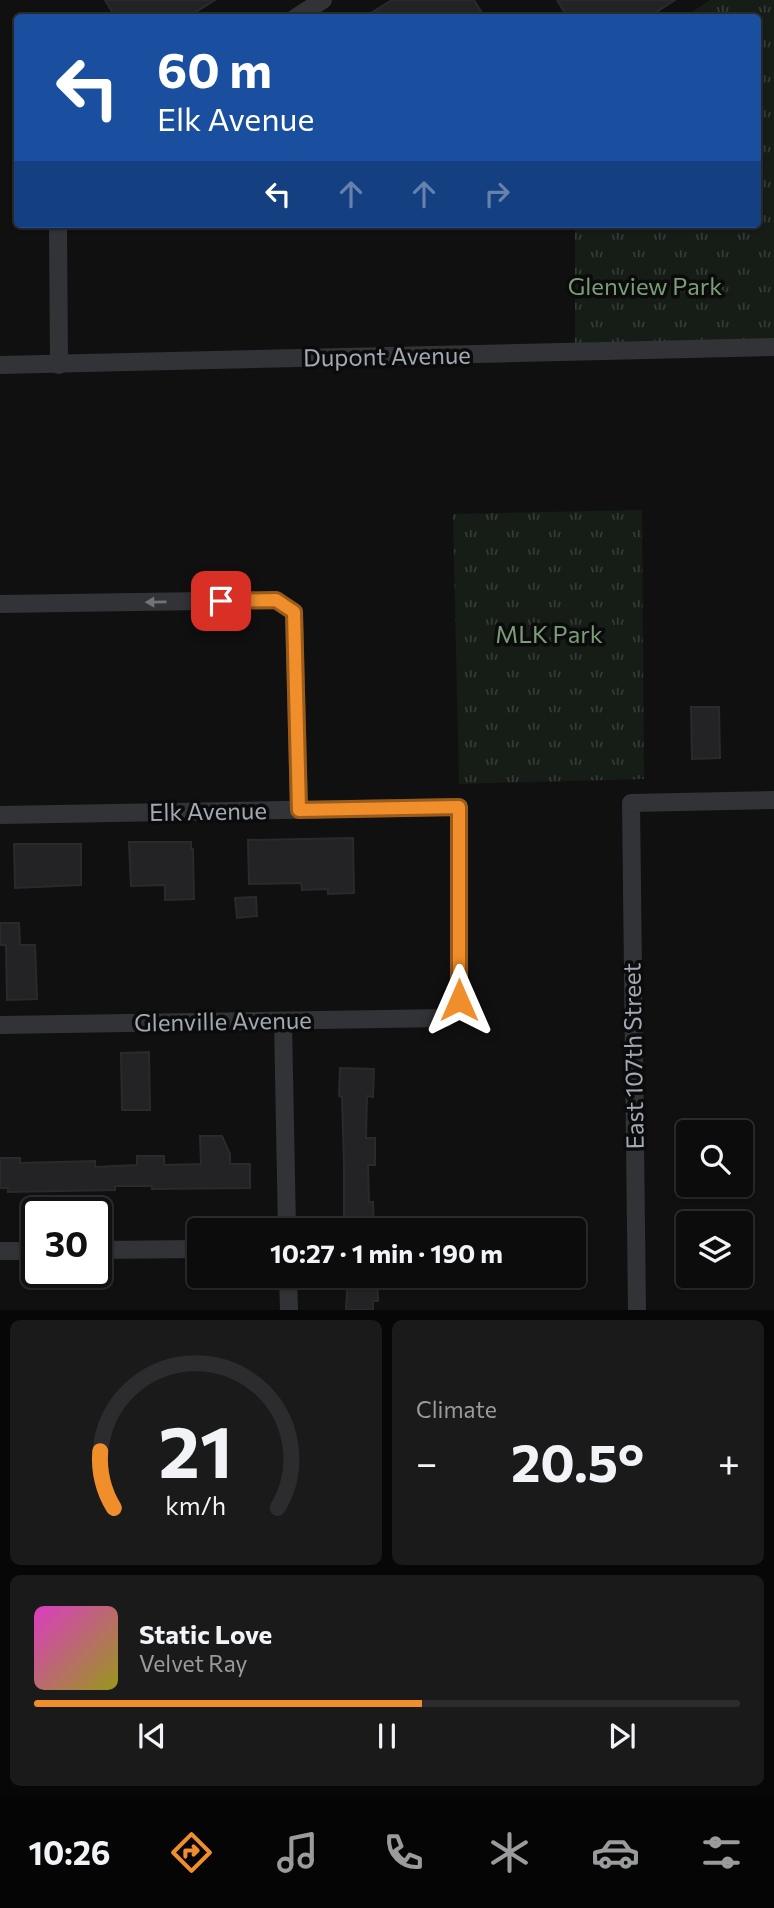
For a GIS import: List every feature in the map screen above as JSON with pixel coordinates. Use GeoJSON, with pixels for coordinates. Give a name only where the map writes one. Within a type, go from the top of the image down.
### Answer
{"type":"FeatureCollection","features":[{"type":"Feature","properties":{"kind":"street"},"geometry":{"type":"LineString","coordinates":[[301,14],[323,0]]}},
{"type":"Feature","properties":{"kind":"street"},"geometry":{"type":"LineString","coordinates":[[58,228],[59,366]]}},
{"type":"Feature","properties":{"kind":"street","name":"Dupont Avenue"},"geometry":{"type":"LineString","coordinates":[[0,365],[59,366],[774,347]]}},
{"type":"Feature","properties":{"kind":"street"},"geometry":{"type":"LineString","coordinates":[[0,604],[276,600],[294,612],[299,810]]}},
{"type":"Feature","properties":{"kind":"street","name":"East 107th Street"},"geometry":{"type":"LineString","coordinates":[[637,1310],[631,803],[774,800]]}},
{"type":"Feature","properties":{"kind":"street","name":"Elk Avenue"},"geometry":{"type":"LineString","coordinates":[[0,815],[459,807],[459,1000],[446,1018]]}},
{"type":"Feature","properties":{"kind":"street","name":"Glenville Avenue"},"geometry":{"type":"LineString","coordinates":[[0,1026],[446,1018]]}},
{"type":"Feature","properties":{"kind":"street"},"geometry":{"type":"LineString","coordinates":[[283,1022],[287,1218]]}},
{"type":"Feature","properties":{"kind":"street"},"geometry":{"type":"LineString","coordinates":[[112,1250],[187,1250]]}},
{"type":"Feature","properties":{"kind":"street"},"geometry":{"type":"LineString","coordinates":[[0,1251],[21,1251]]}},
{"type":"Feature","properties":{"kind":"street"},"geometry":{"type":"LineString","coordinates":[[288,1288],[289,1310]]}},
{"type":"Feature","properties":{"kind":"green space","name":"Glenview Park"},"geometry":{"type":"Polygon","coordinates":[[[710,0],[774,0],[774,347],[575,352],[575,228],[761,228],[761,14],[689,14],[710,0]]]}},
{"type":"Feature","properties":{"kind":"green space","name":"MLK Park"},"geometry":{"type":"Polygon","coordinates":[[[642,510],[644,779],[459,784],[453,514],[642,510]]]}},
{"type":"Feature","properties":{"kind":"building"},"geometry":{"type":"Polygon","coordinates":[[[105,0],[215,0],[192,14],[114,14],[105,0]]]}},
{"type":"Feature","properties":{"kind":"building"},"geometry":{"type":"Polygon","coordinates":[[[392,0],[474,0],[483,14],[369,14],[392,0]]]}},
{"type":"Feature","properties":{"kind":"building"},"geometry":{"type":"Polygon","coordinates":[[[557,0],[675,0],[653,14],[566,14],[557,0]]]}},
{"type":"Feature","properties":{"kind":"building"},"geometry":{"type":"Polygon","coordinates":[[[691,707],[719,707],[720,758],[692,759],[691,707]]]}},
{"type":"Feature","properties":{"kind":"building"},"geometry":{"type":"Polygon","coordinates":[[[353,838],[354,893],[328,894],[328,889],[302,890],[301,883],[249,884],[248,840],[353,838]]]}},
{"type":"Feature","properties":{"kind":"building"},"geometry":{"type":"Polygon","coordinates":[[[129,842],[191,842],[194,899],[165,900],[165,885],[131,886],[129,842]]]}},
{"type":"Feature","properties":{"kind":"building"},"geometry":{"type":"Polygon","coordinates":[[[14,844],[81,844],[81,885],[15,888],[14,844]]]}},
{"type":"Feature","properties":{"kind":"building"},"geometry":{"type":"Polygon","coordinates":[[[256,897],[257,916],[237,918],[235,898],[256,897]]]}},
{"type":"Feature","properties":{"kind":"building"},"geometry":{"type":"Polygon","coordinates":[[[0,923],[19,923],[20,945],[35,945],[37,999],[7,1000],[6,945],[0,945],[0,923]]]}},
{"type":"Feature","properties":{"kind":"building"},"geometry":{"type":"Polygon","coordinates":[[[149,1052],[150,1110],[122,1110],[121,1053],[149,1052]]]}},
{"type":"Feature","properties":{"kind":"building"},"geometry":{"type":"Polygon","coordinates":[[[340,1068],[374,1069],[373,1097],[367,1096],[366,1138],[375,1138],[375,1165],[368,1165],[369,1202],[373,1202],[374,1218],[344,1218],[342,1097],[339,1096],[340,1068]]]}},
{"type":"Feature","properties":{"kind":"building"},"geometry":{"type":"Polygon","coordinates":[[[200,1136],[222,1136],[230,1154],[230,1164],[250,1164],[250,1188],[152,1189],[152,1186],[115,1186],[115,1190],[8,1192],[8,1188],[0,1188],[0,1158],[20,1158],[20,1163],[95,1161],[95,1167],[137,1165],[137,1156],[164,1156],[164,1165],[201,1164],[200,1136]]]}},
{"type":"Feature","properties":{"kind":"building"},"geometry":{"type":"Polygon","coordinates":[[[347,1288],[377,1288],[378,1301],[373,1301],[373,1310],[346,1310],[347,1288]]]}},
{"type":"Feature","properties":{"kind":"route"},"geometry":{"type":"LineString","coordinates":[[221,601],[276,600],[294,612],[299,810],[459,807],[459,1000]]}}]}
